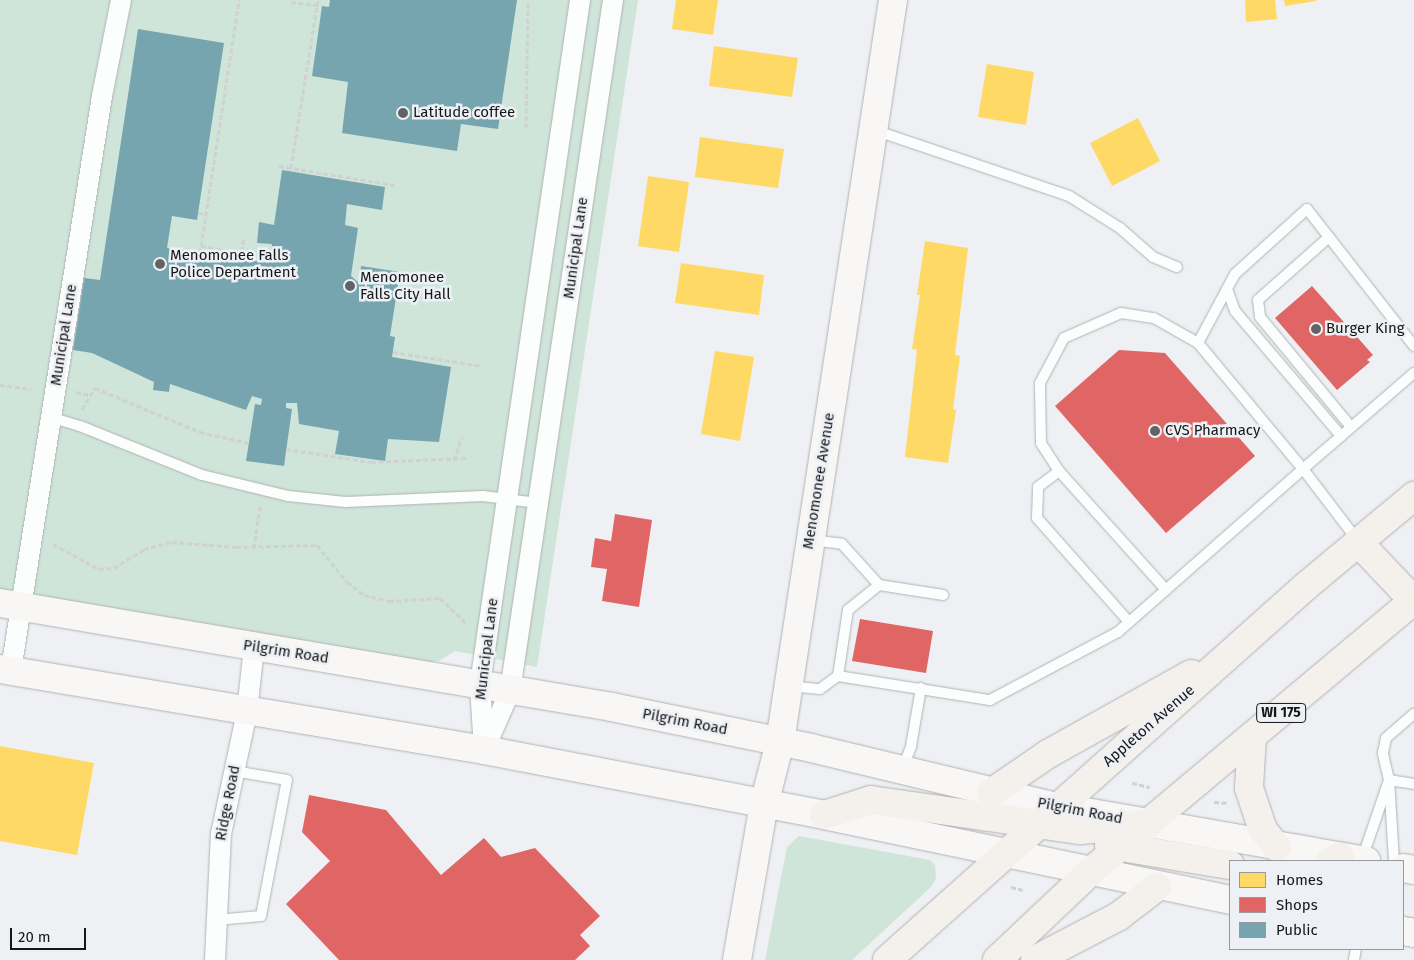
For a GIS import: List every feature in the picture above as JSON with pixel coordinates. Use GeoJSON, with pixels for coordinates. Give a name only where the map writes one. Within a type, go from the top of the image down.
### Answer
{"type":"FeatureCollection","features":[{"type":"Feature","properties":{"kind":"main road","name":"Appleton Avenue"},"geometry":{"type":"LineString","coordinates":[[887,960],[1057,807],[1358,542],[1414,496]]}},
{"type":"Feature","properties":{"kind":"main road"},"geometry":{"type":"LineString","coordinates":[[1358,542],[1414,601]]}},
{"type":"Feature","properties":{"kind":"main road","name":"WI 175"},"geometry":{"type":"LineString","coordinates":[[997,960],[1090,872],[1414,601]]}},
{"type":"Feature","properties":{"kind":"main road"},"geometry":{"type":"LineString","coordinates":[[991,794],[1048,754],[1246,641]]}},
{"type":"Feature","properties":{"kind":"main road"},"geometry":{"type":"LineString","coordinates":[[1252,737],[1249,788],[1263,830],[1277,847]]}},
{"type":"Feature","properties":{"kind":"main road"},"geometry":{"type":"LineString","coordinates":[[824,815],[871,800],[1036,826],[1080,830],[1148,824]]}},
{"type":"Feature","properties":{"kind":"main road"},"geometry":{"type":"LineString","coordinates":[[1007,853],[1044,844],[1078,842],[1122,846],[1229,866]]}},
{"type":"Feature","properties":{"kind":"main road"},"geometry":{"type":"LineString","coordinates":[[1035,960],[1119,916],[1157,887]]}},
{"type":"Feature","properties":{"kind":"street","name":"Municipal Lane"},"geometry":{"type":"LineString","coordinates":[[5,669],[11,604],[50,417],[102,96],[121,0]]}},
{"type":"Feature","properties":{"kind":"street","name":"Municipal Lane"},"geometry":{"type":"LineString","coordinates":[[484,750],[480,684],[580,0]]}},
{"type":"Feature","properties":{"kind":"street","name":"Municipal Lane"},"geometry":{"type":"LineString","coordinates":[[484,750],[510,691],[613,0]]}},
{"type":"Feature","properties":{"kind":"street","name":"Menomonee Avenue"},"geometry":{"type":"LineString","coordinates":[[737,960],[764,804],[780,742],[893,0]]}},
{"type":"Feature","properties":{"kind":"street","name":"Pilgrim Road"},"geometry":{"type":"LineString","coordinates":[[11,604],[612,708],[780,742],[991,794],[1352,860]]}},
{"type":"Feature","properties":{"kind":"street","name":"Ridge Road"},"geometry":{"type":"LineString","coordinates":[[215,960],[221,834],[247,712],[254,647]]}},
{"type":"Feature","properties":{"kind":"street"},"geometry":{"type":"LineString","coordinates":[[5,669],[247,712],[484,750],[824,815],[1007,853],[1157,887],[1229,900]]}},
{"type":"Feature","properties":{"kind":"lane"},"geometry":{"type":"LineString","coordinates":[[872,130],[1009,173],[1069,196],[1120,228],[1153,257],[1177,267]]}},
{"type":"Feature","properties":{"kind":"lane"},"geometry":{"type":"LineString","coordinates":[[1198,343],[1235,274],[1307,209],[1414,346]]}},
{"type":"Feature","properties":{"kind":"lane"},"geometry":{"type":"LineString","coordinates":[[1329,236],[1258,300],[1260,317],[1351,427]]}},
{"type":"Feature","properties":{"kind":"lane"},"geometry":{"type":"LineString","coordinates":[[1227,288],[1235,311],[1341,436]]}},
{"type":"Feature","properties":{"kind":"lane"},"geometry":{"type":"LineString","coordinates":[[1166,590],[1059,471],[1041,443],[1040,383],[1064,338],[1120,313],[1154,318],[1198,343],[1302,469],[1358,542]]}},
{"type":"Feature","properties":{"kind":"lane"},"geometry":{"type":"LineString","coordinates":[[788,685],[820,689],[838,676],[990,700],[1062,663],[1129,622],[1414,373]]}},
{"type":"Feature","properties":{"kind":"lane"},"geometry":{"type":"LineString","coordinates":[[50,417],[80,426],[202,474],[288,496],[346,502],[455,496],[538,503]]}},
{"type":"Feature","properties":{"kind":"lane"},"geometry":{"type":"LineString","coordinates":[[1059,471],[1038,487],[1037,518],[1129,622]]}},
{"type":"Feature","properties":{"kind":"lane"},"geometry":{"type":"LineString","coordinates":[[810,540],[842,544],[878,585],[943,595]]}},
{"type":"Feature","properties":{"kind":"lane"},"geometry":{"type":"LineString","coordinates":[[838,676],[848,610],[878,585]]}},
{"type":"Feature","properties":{"kind":"lane"},"geometry":{"type":"LineString","coordinates":[[902,771],[911,746],[921,688]]}},
{"type":"Feature","properties":{"kind":"lane"},"geometry":{"type":"LineString","coordinates":[[1394,860],[1389,780],[1383,753],[1386,738],[1414,714]]}},
{"type":"Feature","properties":{"kind":"lane"},"geometry":{"type":"LineString","coordinates":[[216,920],[261,916],[287,780],[234,771]]}},
{"type":"Feature","properties":{"kind":"lane"},"geometry":{"type":"LineString","coordinates":[[1389,780],[1414,784]]}},
{"type":"Feature","properties":{"kind":"lane"},"geometry":{"type":"LineString","coordinates":[[1352,860],[1389,780]]}},
{"type":"Feature","properties":{"kind":"path"},"geometry":{"type":"LineString","coordinates":[[200,253],[239,0]]}},
{"type":"Feature","properties":{"kind":"path"},"geometry":{"type":"LineString","coordinates":[[291,168],[318,0]]}},
{"type":"Feature","properties":{"kind":"path"},"geometry":{"type":"LineString","coordinates":[[526,128],[528,0]]}},
{"type":"Feature","properties":{"kind":"path"},"geometry":{"type":"LineString","coordinates":[[291,2],[322,6]]}},
{"type":"Feature","properties":{"kind":"path"},"geometry":{"type":"LineString","coordinates":[[279,166],[394,184]]}},
{"type":"Feature","properties":{"kind":"path"},"geometry":{"type":"LineString","coordinates":[[198,212],[207,214]]}},
{"type":"Feature","properties":{"kind":"path"},"geometry":{"type":"LineString","coordinates":[[241,259],[244,236]]}},
{"type":"Feature","properties":{"kind":"path"},"geometry":{"type":"LineString","coordinates":[[202,246],[242,253]]}},
{"type":"Feature","properties":{"kind":"path"},"geometry":{"type":"LineString","coordinates":[[393,352],[482,366]]}},
{"type":"Feature","properties":{"kind":"path"},"geometry":{"type":"LineString","coordinates":[[0,385],[31,390]]}},
{"type":"Feature","properties":{"kind":"path"},"geometry":{"type":"LineString","coordinates":[[81,409],[95,388],[193,429],[249,443]]}},
{"type":"Feature","properties":{"kind":"path"},"geometry":{"type":"LineString","coordinates":[[454,460],[462,437]]}},
{"type":"Feature","properties":{"kind":"path"},"geometry":{"type":"LineString","coordinates":[[286,449],[371,462],[466,458]]}},
{"type":"Feature","properties":{"kind":"path"},"geometry":{"type":"LineString","coordinates":[[254,548],[261,500]]}},
{"type":"Feature","properties":{"kind":"path"},"geometry":{"type":"LineString","coordinates":[[48,541],[98,569],[114,568],[144,549],[172,542],[254,548],[317,545],[347,582],[364,595],[389,602],[440,598],[467,624]]}},
{"type":"Feature","properties":{"kind":"path"},"geometry":{"type":"LineString","coordinates":[[1132,783],[1158,789]]}},
{"type":"Feature","properties":{"kind":"path"},"geometry":{"type":"LineString","coordinates":[[1208,802],[1229,804]]}},
{"type":"Feature","properties":{"kind":"path"},"geometry":{"type":"LineString","coordinates":[[1011,887],[1023,890]]}},
{"type":"Feature","properties":{"kind":"green space"},"geometry":{"type":"Polygon","coordinates":[[[0,0],[638,0],[537,667],[455,651],[439,661],[429,662],[0,589],[0,0]]]}},
{"type":"Feature","properties":{"kind":"green space"},"geometry":{"type":"Polygon","coordinates":[[[799,836],[930,860],[935,865],[936,878],[931,887],[852,960],[765,960],[787,847],[799,836]]]}},
{"type":"Feature","properties":{"kind":"building: Homes"},"geometry":{"type":"Polygon","coordinates":[[[676,0],[718,0],[713,35],[672,29],[676,0]]]}},
{"type":"Feature","properties":{"kind":"building: Homes"},"geometry":{"type":"Polygon","coordinates":[[[1245,0],[1275,0],[1277,19],[1246,22],[1245,0]]]}},
{"type":"Feature","properties":{"kind":"building: Homes"},"geometry":{"type":"Polygon","coordinates":[[[1284,0],[1316,0],[1316,1],[1285,6],[1284,0]]]}},
{"type":"Feature","properties":{"kind":"building: Homes"},"geometry":{"type":"Polygon","coordinates":[[[714,46],[798,58],[792,97],[709,86],[714,46]]]}},
{"type":"Feature","properties":{"kind":"building: Homes"},"geometry":{"type":"Polygon","coordinates":[[[987,64],[1034,72],[1026,125],[978,117],[987,64]]]}},
{"type":"Feature","properties":{"kind":"building: Homes"},"geometry":{"type":"Polygon","coordinates":[[[1138,118],[1160,161],[1112,186],[1090,143],[1138,118]]]}},
{"type":"Feature","properties":{"kind":"building: Homes"},"geometry":{"type":"Polygon","coordinates":[[[700,137],[784,149],[778,188],[695,177],[700,137]]]}},
{"type":"Feature","properties":{"kind":"building: Homes"},"geometry":{"type":"Polygon","coordinates":[[[648,176],[689,182],[679,252],[638,246],[648,176]]]}},
{"type":"Feature","properties":{"kind":"building: Homes"},"geometry":{"type":"Polygon","coordinates":[[[925,241],[968,248],[955,355],[960,356],[953,409],[956,410],[948,463],[905,457],[917,350],[912,349],[920,295],[917,295],[925,241]]]}},
{"type":"Feature","properties":{"kind":"building: Homes"},"geometry":{"type":"Polygon","coordinates":[[[681,263],[764,275],[759,315],[675,303],[681,263]]]}},
{"type":"Feature","properties":{"kind":"building: Homes"},"geometry":{"type":"Polygon","coordinates":[[[715,351],[754,357],[740,441],[701,434],[715,351]]]}},
{"type":"Feature","properties":{"kind":"building: Homes"},"geometry":{"type":"Polygon","coordinates":[[[0,746],[94,763],[77,855],[0,841],[0,746]]]}},
{"type":"Feature","properties":{"kind":"building: Shops","name":"Burger King"},"geometry":{"type":"Polygon","coordinates":[[[1312,286],[1373,355],[1367,360],[1370,362],[1337,390],[1275,318],[1312,286]]]}},
{"type":"Feature","properties":{"kind":"building: Shops","name":"CVS Pharmacy"},"geometry":{"type":"Polygon","coordinates":[[[1119,350],[1165,353],[1255,456],[1166,533],[1055,406],[1119,350]]]}},
{"type":"Feature","properties":{"kind":"building: Shops"},"geometry":{"type":"Polygon","coordinates":[[[615,514],[652,520],[639,607],[602,601],[607,569],[591,567],[595,538],[611,541],[615,514]]]}},
{"type":"Feature","properties":{"kind":"building: Shops"},"geometry":{"type":"Polygon","coordinates":[[[860,619],[933,631],[926,673],[852,661],[860,619]]]}},
{"type":"Feature","properties":{"kind":"building: Shops"},"geometry":{"type":"Polygon","coordinates":[[[309,795],[386,810],[441,875],[484,838],[501,857],[535,848],[600,916],[580,935],[590,946],[575,960],[339,960],[286,904],[330,861],[302,832],[309,795]]]}},
{"type":"Feature","properties":{"kind":"building: Public"},"geometry":{"type":"Polygon","coordinates":[[[330,0],[517,0],[498,129],[461,124],[457,151],[342,133],[348,82],[312,76],[322,6],[329,7],[330,0]]]}},
{"type":"Feature","properties":{"kind":"building: Public"},"geometry":{"type":"Polygon","coordinates":[[[138,29],[224,43],[197,220],[172,216],[167,248],[269,263],[272,244],[257,243],[259,222],[274,225],[282,170],[385,187],[382,210],[347,204],[345,225],[358,228],[351,276],[359,283],[361,266],[400,272],[390,336],[395,337],[392,357],[451,367],[439,442],[388,439],[385,461],[335,454],[339,431],[299,424],[297,403],[286,403],[286,408],[292,409],[284,466],[246,461],[255,404],[261,405],[262,399],[252,396],[246,410],[170,384],[169,392],[153,390],[154,382],[92,353],[73,350],[84,278],[100,280],[138,29]]]}},
{"type":"Feature","properties":{"kind":"place","name":"Latitude coffee"},"geometry":{"type":"Point","coordinates":[403,113]}},
{"type":"Feature","properties":{"kind":"place","name":"Menomonee Falls Police Department"},"geometry":{"type":"Point","coordinates":[160,264]}},
{"type":"Feature","properties":{"kind":"place","name":"Menomonee Falls City Hall"},"geometry":{"type":"Point","coordinates":[350,286]}},
{"type":"Feature","properties":{"kind":"place","name":"Burger King"},"geometry":{"type":"Point","coordinates":[1316,329]}},
{"type":"Feature","properties":{"kind":"place","name":"CVS Pharmacy"},"geometry":{"type":"Point","coordinates":[1155,431]}}]}
